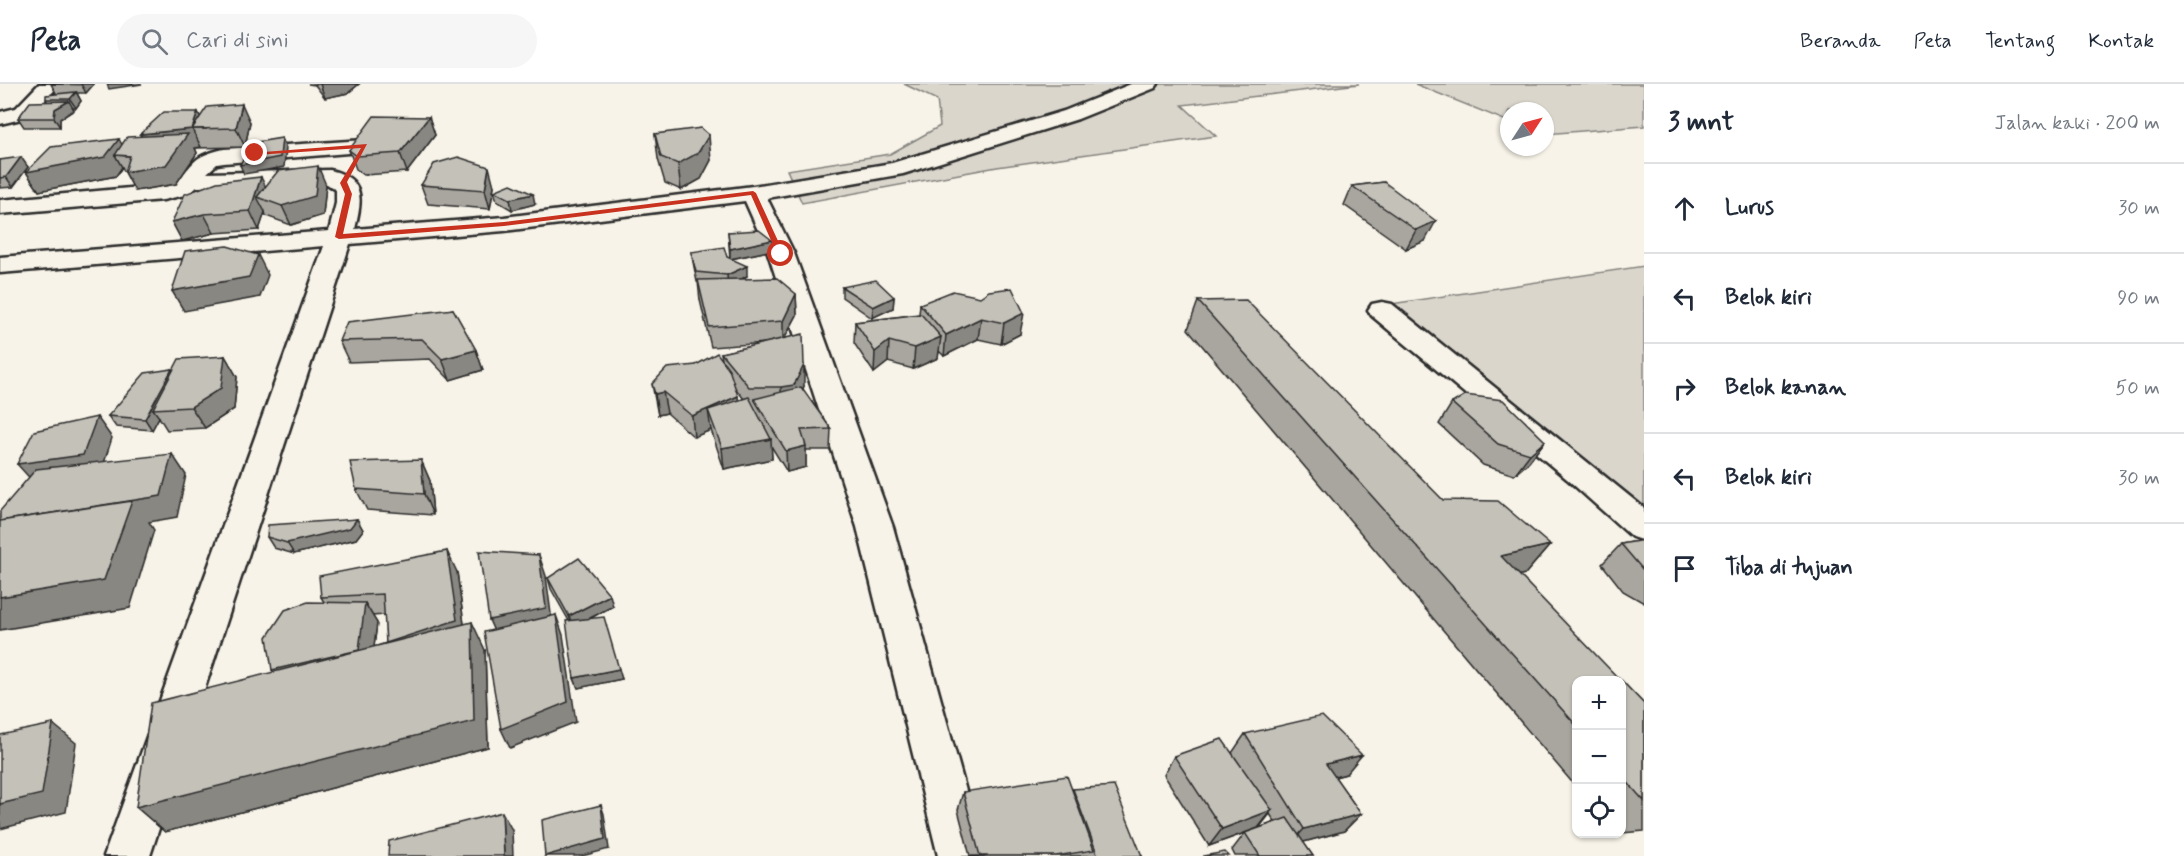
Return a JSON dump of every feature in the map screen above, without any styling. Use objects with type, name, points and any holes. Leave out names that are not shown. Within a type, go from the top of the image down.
[{"type":"street","points":[[0,118],[23,113],[50,84]]},
{"type":"street","points":[[0,265],[504,224],[753,193],[895,169],[1060,118],[1148,84]]},
{"type":"street","points":[[0,207],[162,194],[181,189],[191,180],[200,165],[224,156],[369,135],[343,183]]},
{"type":"street","points":[[128,856],[339,237],[349,194],[347,186],[330,177],[191,180]]},
{"type":"street","points":[[753,193],[781,254],[875,527],[961,856]]},
{"type":"street","points":[[1382,310],[1580,471],[1644,528]]},
{"type":"shaded area","points":[[904,84],[1359,84],[1182,105],[1216,136],[997,167],[802,203],[787,170],[890,154],[940,126],[937,100]]},
{"type":"shaded area","points":[[1415,84],[1644,84],[1644,126],[1554,133],[1554,102],[1500,102],[1500,118]]},
{"type":"shaded area","points":[[1644,266],[1644,524],[1391,304]]},
{"type":"building","points":[[76,92],[70,99],[46,99],[46,95]]},
{"type":"building","points":[[69,101],[55,109],[54,118],[18,118],[30,102]]},
{"type":"building","points":[[242,104],[236,128],[192,129],[207,107]]},
{"type":"building","points":[[164,112],[198,112],[192,129],[140,134]]},
{"type":"building","points":[[374,116],[429,117],[400,153],[357,156],[349,150]]},
{"type":"building","points":[[701,128],[709,135],[698,153],[678,164],[661,157],[655,134]]},
{"type":"building","points":[[188,134],[166,165],[125,172],[130,156],[115,155],[127,137]]},
{"type":"building","points":[[282,138],[280,157],[240,165],[251,143]]},
{"type":"building","points":[[119,139],[105,157],[26,172],[51,147]]},
{"type":"building","points":[[21,157],[6,177],[0,178],[0,160]]},
{"type":"building","points":[[458,157],[489,167],[485,190],[421,185],[434,164]]},
{"type":"building","points":[[318,166],[315,196],[282,206],[257,197],[278,171]]},
{"type":"building","points":[[261,177],[250,211],[204,214],[172,222],[185,194],[217,182]]},
{"type":"building","points":[[1384,182],[1436,221],[1416,230],[1352,186]]},
{"type":"building","points":[[511,184],[533,194],[510,199],[494,191]]},
{"type":"building","points":[[759,230],[772,240],[730,249],[728,232]]},
{"type":"building","points":[[227,246],[258,255],[249,277],[172,291],[185,251]]},
{"type":"building","points":[[724,247],[727,257],[747,266],[727,275],[696,272],[691,252]]},
{"type":"building","points":[[777,278],[796,294],[783,321],[709,327],[698,280]]},
{"type":"building","points":[[876,280],[894,297],[873,307],[842,287]]},
{"type":"building","points":[[1012,288],[1024,313],[1004,323],[981,318],[946,335],[920,304],[953,291],[980,297],[989,291]]},
{"type":"building","points":[[1246,300],[1443,500],[1498,501],[1550,545],[1501,556],[1616,676],[1572,676],[1572,721],[1198,301]]},
{"type":"building","points":[[453,309],[476,350],[442,359],[422,339],[339,341],[347,322]]},
{"type":"building","points":[[921,314],[941,337],[915,348],[889,341],[875,352],[855,322]]},
{"type":"building","points":[[803,334],[804,365],[794,385],[749,387],[721,353]]},
{"type":"building","points":[[717,353],[729,369],[738,396],[692,416],[663,392],[655,394],[652,384],[667,368],[696,365]]},
{"type":"building","points":[[225,356],[221,388],[191,407],[153,409],[179,359]]},
{"type":"building","points":[[172,369],[145,419],[108,416],[145,373]]},
{"type":"building","points":[[801,387],[831,429],[801,430],[806,446],[786,451],[754,399]]},
{"type":"building","points":[[1465,395],[1503,400],[1545,441],[1530,454],[1498,444],[1452,403]]},
{"type":"building","points":[[749,397],[771,439],[722,448],[708,410]]},
{"type":"building","points":[[97,417],[83,455],[17,464],[34,431]]},
{"type":"building","points":[[172,454],[161,496],[0,521],[0,511],[36,469]]},
{"type":"building","points":[[421,460],[424,494],[356,489],[350,462]]},
{"type":"building","points":[[132,501],[104,580],[0,597],[0,521]]},
{"type":"building","points":[[357,519],[350,528],[287,543],[267,537],[268,525]]},
{"type":"building","points":[[1644,540],[1644,571],[1621,544]]},
{"type":"building","points":[[447,551],[457,620],[386,643],[383,594],[321,597],[319,576]]},
{"type":"building","points":[[479,551],[539,555],[546,608],[489,620]]},
{"type":"building","points":[[579,558],[610,595],[569,616],[548,578]]},
{"type":"building","points":[[308,602],[365,603],[359,650],[272,670],[267,637],[285,610]]},
{"type":"building","points":[[556,615],[568,702],[501,729],[484,632]]},
{"type":"building","points":[[604,617],[619,669],[574,678],[566,621]]},
{"type":"building","points":[[472,622],[474,721],[136,807],[151,703]]},
{"type":"building","points":[[1626,685],[1644,704],[1644,801],[1626,781]]},
{"type":"building","points":[[1322,716],[1362,755],[1326,764],[1361,814],[1304,829],[1245,734]]},
{"type":"building","points":[[53,724],[42,794],[0,804],[0,735]]},
{"type":"building","points":[[1222,739],[1272,810],[1222,829],[1174,756]]},
{"type":"building","points":[[1067,776],[1094,850],[1056,856],[980,856],[963,792]]},
{"type":"building","points":[[1114,786],[1142,856],[1098,856],[1073,789]]},
{"type":"building","points":[[601,805],[605,839],[545,856],[542,820]]},
{"type":"building","points":[[502,812],[504,856],[388,856],[389,841]]},
{"type":"building","points":[[1287,818],[1313,856],[1260,856],[1245,833]]},
{"type":"building","points":[[1225,852],[1229,856],[1203,856]]},
{"type":"route","points":[[255,153],[365,146],[343,183],[347,186],[349,194],[339,237],[504,224],[753,193],[781,254]]}]
